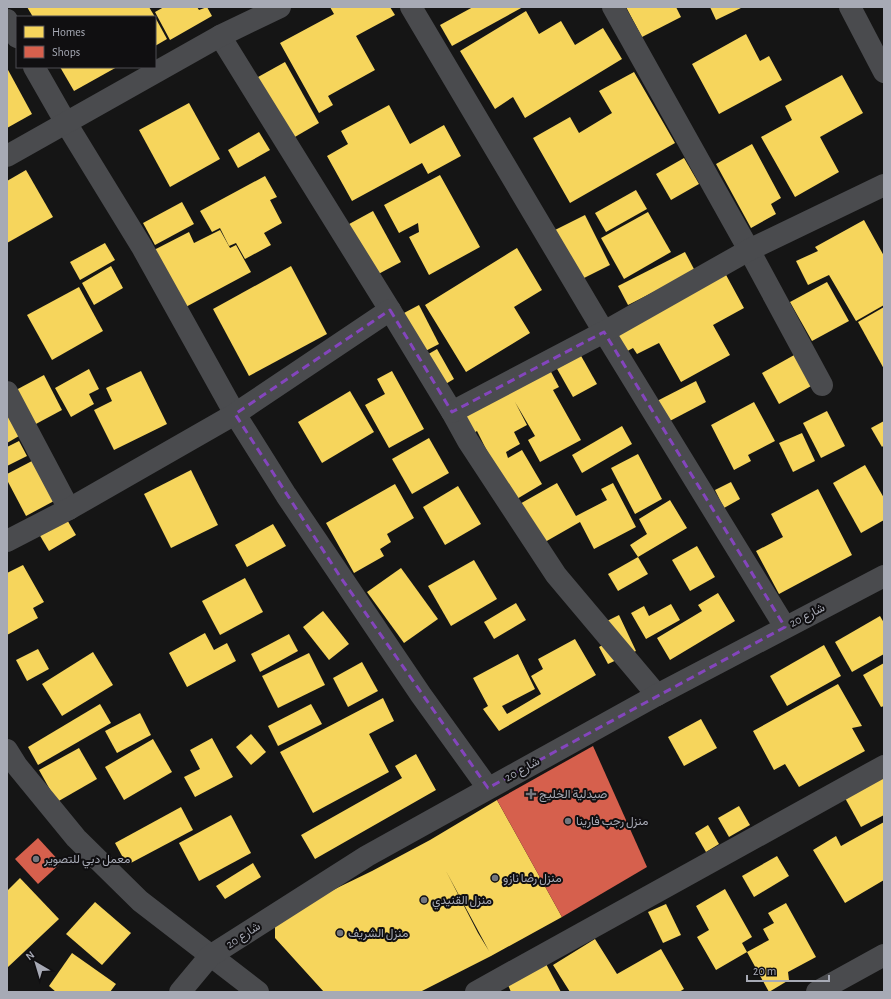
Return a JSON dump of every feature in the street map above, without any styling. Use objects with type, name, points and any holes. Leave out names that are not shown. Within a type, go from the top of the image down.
[{"type":"street","points":[[7,156],[220,36],[280,7]]},
{"type":"street","points":[[411,7],[604,332],[785,627]]},
{"type":"street","points":[[613,7],[749,250],[822,385]]},
{"type":"street","points":[[850,7],[884,72]]},
{"type":"street","points":[[7,20],[16,35]]},
{"type":"street","points":[[220,36],[390,310],[468,441],[556,574],[657,695]]},
{"type":"street","points":[[35,68],[66,123],[142,247],[235,414],[286,495],[421,695],[488,788]]},
{"type":"street","points":[[452,412],[604,332],[749,250],[884,185]]},
{"type":"street","points":[[7,541],[69,509],[235,414],[390,310]]},
{"type":"street","points":[[7,392],[69,509]]},
{"type":"street","name":"شارع 20","points":[[180,992],[210,956],[367,856],[657,695],[884,576]]},
{"type":"street","points":[[7,750],[17,766],[76,838],[140,901],[258,992]]},
{"type":"street","points":[[476,992],[884,766]]},
{"type":"street","points":[[817,992],[884,955]]},
{"type":"highlighted area","points":[[390,310],[452,412],[604,332],[785,627],[488,788],[341,578],[235,414]]},
{"type":"building: Homes","points":[[27,7],[149,7],[154,16],[32,16]]},
{"type":"building: Homes","points":[[164,7],[197,7],[199,10],[207,7],[212,16],[170,40],[155,12]]},
{"type":"building: Homes","points":[[330,7],[390,7],[395,15],[356,36],[375,70],[328,96],[333,105],[319,113],[280,43],[334,14]]},
{"type":"building: Homes","points":[[473,7],[523,7],[452,46],[440,25]]},
{"type":"building: Homes","points":[[626,7],[676,7],[681,17],[642,37]]},
{"type":"building: Homes","points":[[710,7],[743,7],[716,20]]},
{"type":"building: Homes","points":[[526,11],[539,34],[561,21],[575,45],[603,28],[622,59],[525,118],[513,97],[495,109],[460,51]]},
{"type":"building: Homes","points":[[156,19],[167,39],[156,45]]},
{"type":"building: Homes","points":[[746,34],[760,61],[769,56],[782,80],[719,114],[692,64]]},
{"type":"building: Homes","points":[[285,62],[319,123],[281,145],[247,83]]},
{"type":"building: Homes","points":[[7,68],[32,114],[7,128]]},
{"type":"building: Homes","points":[[61,68],[115,68],[74,91]]},
{"type":"building: Homes","points":[[634,72],[675,143],[570,203],[533,138],[570,117],[579,133],[612,113],[599,91]]},
{"type":"building: Homes","points":[[842,75],[863,113],[820,137],[839,172],[795,197],[761,137],[792,120],[785,106]]},
{"type":"building: Homes","points":[[189,103],[220,159],[170,187],[139,130]]},
{"type":"building: Homes","points":[[389,105],[410,144],[444,125],[461,156],[428,174],[422,163],[352,201],[327,156],[348,144],[341,131]]},
{"type":"building: Homes","points":[[259,132],[270,150],[238,168],[228,150]]},
{"type":"building: Homes","points":[[752,144],[781,198],[771,204],[776,214],[751,228],[716,164]]},
{"type":"building: Homes","points":[[684,158],[699,184],[671,200],[656,174]]},
{"type":"building: Homes","points":[[26,170],[53,217],[7,243],[7,181]]},
{"type":"building: Homes","points":[[440,175],[480,247],[429,275],[409,237],[419,232],[418,223],[399,233],[384,205]]},
{"type":"building: Homes","points":[[265,176],[277,197],[270,200],[282,223],[264,233],[271,245],[245,259],[236,243],[229,246],[220,228],[212,232],[200,211]]},
{"type":"building: Homes","points":[[636,190],[647,209],[606,232],[595,213]]},
{"type":"building: Homes","points":[[182,202],[194,224],[155,245],[143,223]]},
{"type":"building: Homes","points":[[373,211],[401,262],[367,280],[340,229]]},
{"type":"building: Homes","points":[[648,212],[671,252],[624,279],[601,238]]},
{"type":"building: Homes","points":[[585,215],[610,265],[576,282],[551,232]]},
{"type":"building: Homes","points":[[864,220],[884,256],[884,305],[856,321],[829,275],[808,285],[796,261],[818,251],[815,247]]},
{"type":"building: Homes","points":[[220,230],[230,248],[236,245],[251,272],[182,309],[152,251],[189,232],[194,243]]},
{"type":"building: Homes","points":[[105,243],[115,260],[80,280],[70,262]]},
{"type":"building: Homes","points":[[517,248],[542,290],[514,307],[530,333],[466,372],[425,305]]},
{"type":"building: Homes","points":[[685,252],[695,271],[628,305],[618,286]]},
{"type":"building: Homes","points":[[111,266],[123,288],[94,305],[82,283]]},
{"type":"building: Homes","points":[[291,266],[327,334],[249,376],[213,309]]},
{"type":"building: Homes","points":[[725,273],[744,308],[713,325],[730,355],[681,382],[659,343],[637,354],[633,348],[622,354],[612,335]]},
{"type":"building: Homes","points":[[827,282],[849,321],[812,341],[790,302]]},
{"type":"building: Homes","points":[[79,287],[103,331],[52,360],[27,315]]},
{"type":"building: Homes","points":[[419,305],[439,344],[410,359],[389,321]]},
{"type":"building: Homes","points":[[884,307],[884,369],[858,322]]},
{"type":"building: Homes","points":[[437,349],[454,379],[432,392],[415,362]]},
{"type":"building: Homes","points":[[580,354],[597,384],[573,397],[556,367]]},
{"type":"building: Homes","points":[[796,354],[813,385],[779,404],[762,373]]},
{"type":"building: Homes","points":[[89,369],[99,389],[89,394],[94,404],[71,417],[55,388]]},
{"type":"building: Homes","points":[[550,370],[559,387],[553,390],[581,440],[540,462],[528,440],[535,436],[515,402],[527,425],[514,432],[520,444],[506,452],[508,458],[522,450],[542,484],[505,506],[493,463],[477,431],[462,440],[452,424]]},
{"type":"building: Homes","points":[[141,371],[167,424],[114,450],[94,410],[112,401],[106,388]]},
{"type":"building: Homes","points":[[392,371],[424,429],[389,448],[365,405],[385,394],[377,379]]},
{"type":"building: Homes","points":[[44,375],[62,410],[34,425],[16,390]]},
{"type":"building: Homes","points":[[696,381],[706,402],[666,423],[655,402]]},
{"type":"building: Homes","points":[[350,391],[374,432],[322,463],[298,422]]},
{"type":"building: Homes","points":[[754,402],[775,441],[748,455],[751,461],[734,470],[711,425]]},
{"type":"building: Homes","points":[[827,411],[845,446],[821,458],[803,423]]},
{"type":"building: Homes","points":[[7,414],[19,436],[7,443]]},
{"type":"building: Homes","points":[[884,421],[884,445],[882,447],[871,428]]},
{"type":"building: Homes","points":[[622,426],[632,444],[582,473],[572,455]]},
{"type":"building: Homes","points":[[802,433],[815,461],[793,472],[779,443]]},
{"type":"building: Homes","points":[[429,438],[449,473],[412,494],[392,459]]},
{"type":"building: Homes","points":[[19,441],[27,456],[7,466],[7,447]]},
{"type":"building: Homes","points":[[638,454],[662,499],[635,514],[611,468]]},
{"type":"building: Homes","points":[[32,461],[54,501],[26,516],[7,480],[7,474]]},
{"type":"building: Homes","points":[[865,465],[884,498],[884,520],[861,533],[833,483]]},
{"type":"building: Homes","points":[[191,470],[218,525],[171,548],[144,494]]},
{"type":"building: Homes","points":[[731,482],[740,499],[724,508],[715,490]]},
{"type":"building: Homes","points":[[557,483],[576,516],[607,500],[601,489],[613,483],[636,527],[594,549],[580,522],[531,550],[509,510]]},
{"type":"building: Homes","points":[[395,484],[414,518],[387,534],[391,542],[380,549],[384,556],[354,573],[326,523]]},
{"type":"building: Homes","points":[[458,486],[481,524],[445,545],[423,507]]},
{"type":"building: Homes","points":[[818,489],[852,555],[779,594],[756,551],[783,537],[771,514]]},
{"type":"building: Homes","points":[[670,500],[687,528],[638,557],[630,545],[647,534],[639,519]]},
{"type":"building: Homes","points":[[66,518],[76,535],[49,551],[39,534]]},
{"type":"building: Homes","points":[[273,524],[286,546],[247,567],[235,545]]},
{"type":"building: Homes","points":[[697,546],[715,577],[690,591],[672,560]]},
{"type":"building: Homes","points":[[638,557],[648,574],[618,591],[608,574]]},
{"type":"building: Homes","points":[[474,560],[497,599],[451,626],[428,586]]},
{"type":"building: Homes","points":[[23,565],[44,602],[33,608],[38,618],[7,635],[7,573]]},
{"type":"building: Homes","points":[[401,568],[438,619],[404,643],[367,592]]},
{"type":"building: Homes","points":[[245,578],[263,612],[220,635],[202,601]]},
{"type":"building: Homes","points":[[718,593],[735,621],[670,660],[657,638],[702,611],[698,605]]},
{"type":"building: Homes","points":[[516,603],[526,620],[494,639],[484,622]]},
{"type":"building: Homes","points":[[671,604],[680,620],[646,639],[631,613],[644,606],[649,616]]},
{"type":"building: Homes","points":[[323,611],[349,644],[329,660],[303,627]]},
{"type":"building: Homes","points":[[619,615],[636,651],[608,664],[599,647],[610,641],[601,624]]},
{"type":"building: Homes","points":[[880,616],[884,623],[884,654],[852,672],[835,642]]},
{"type":"building: Homes","points":[[205,633],[214,650],[227,643],[236,661],[187,687],[169,653]]},
{"type":"building: Homes","points":[[289,634],[298,651],[260,672],[251,654]]},
{"type":"building: Homes","points":[[575,639],[596,675],[499,731],[483,709],[488,706],[473,678],[518,654],[535,689],[502,706],[507,714],[541,694],[531,676],[543,669],[538,659]]},
{"type":"building: Homes","points":[[824,645],[841,676],[787,706],[770,676]]},
{"type":"building: Homes","points":[[38,649],[49,669],[27,681],[16,660]]},
{"type":"building: Homes","points":[[93,652],[113,685],[62,716],[42,684]]},
{"type":"building: Homes","points":[[309,653],[325,685],[278,708],[262,676]]},
{"type":"building: Homes","points":[[362,662],[378,691],[348,707],[333,678]]},
{"type":"building: Homes","points":[[884,663],[884,706],[881,707],[863,675]]},
{"type":"building: Homes","points":[[838,684],[862,726],[852,728],[865,751],[799,787],[785,764],[774,770],[753,731]]},
{"type":"building: Homes","points":[[383,698],[394,721],[369,734],[389,772],[313,813],[280,752]]},
{"type":"building: Homes","points":[[100,704],[111,723],[38,765],[28,747]]},
{"type":"building: Homes","points":[[311,704],[322,724],[278,746],[268,726]]},
{"type":"building: Homes","points":[[140,713],[151,735],[117,753],[105,731]]},
{"type":"building: Homes","points":[[701,719],[717,748],[684,766],[668,737]]},
{"type":"building: Homes","points":[[251,734],[266,752],[251,765],[236,747]]},
{"type":"building: Homes","points":[[212,738],[233,777],[195,797],[184,777],[200,769],[190,750]]},
{"type":"building: Homes","points":[[153,739],[172,772],[124,800],[105,767]]},
{"type":"building: Homes","points":[[79,748],[97,779],[57,802],[39,770]]},
{"type":"building: Homes","points":[[416,754],[436,790],[315,859],[301,835],[402,778],[395,766]]},
{"type":"building: Homes","points":[[884,777],[884,815],[861,827],[845,798]]},
{"type":"building: Homes","points":[[497,800],[562,917],[491,956],[420,992],[324,992],[275,938],[275,922],[302,905],[372,871],[430,840]],"holes":[[[446,871],[489,951],[478,933]]]},
{"type":"building: Homes","points":[[739,806],[750,825],[729,837],[718,818]]},
{"type":"building: Homes","points":[[181,807],[193,830],[127,865],[115,843]]},
{"type":"building: Homes","points":[[231,815],[251,853],[199,881],[179,843]]},
{"type":"building: Homes","points":[[884,822],[884,880],[845,903],[813,850],[836,836],[841,846]]},
{"type":"building: Homes","points":[[708,825],[719,844],[706,852],[695,833]]},
{"type":"building: Homes","points":[[777,856],[789,876],[754,897],[742,876]]},
{"type":"building: Homes","points":[[253,863],[261,877],[225,899],[216,886]]},
{"type":"building: Homes","points":[[20,878],[59,919],[7,968],[7,891]]},
{"type":"building: Homes","points":[[725,889],[752,937],[742,943],[747,952],[716,970],[697,937],[709,930],[696,906]]},
{"type":"building: Homes","points":[[95,902],[131,933],[102,965],[66,934]]},
{"type":"building: Homes","points":[[786,903],[816,957],[788,972],[789,980],[769,992],[747,952],[769,940],[763,929],[774,923],[768,913]]},
{"type":"building: Homes","points":[[666,904],[681,935],[663,943],[648,912]]},
{"type":"building: Homes","points":[[595,939],[617,974],[661,949],[684,989],[679,992],[570,992],[553,965]]},
{"type":"building: Homes","points":[[72,953],[116,984],[110,992],[56,992],[49,986]]},
{"type":"building: Homes","points":[[546,964],[561,992],[511,992],[508,985]]},
{"type":"building: Shops","name":"منزل رجب فارينا","points":[[593,746],[647,867],[562,917],[497,800]]},
{"type":"building: Shops","points":[[38,838],[61,863],[38,884],[15,859]]},
{"type":"place","name":"صيدلية الخليج","points":[[531,794]]},
{"type":"place","name":"منزل رجب فارينا","points":[[568,821]]},
{"type":"place","name":"معمل دبي للتصوير","points":[[36,859]]},
{"type":"place","name":"منزل رضا نازو","points":[[495,878]]},
{"type":"place","name":"منزل القنيدي","points":[[424,900]]},
{"type":"place","name":"منزل الشريف","points":[[340,933]]}]
